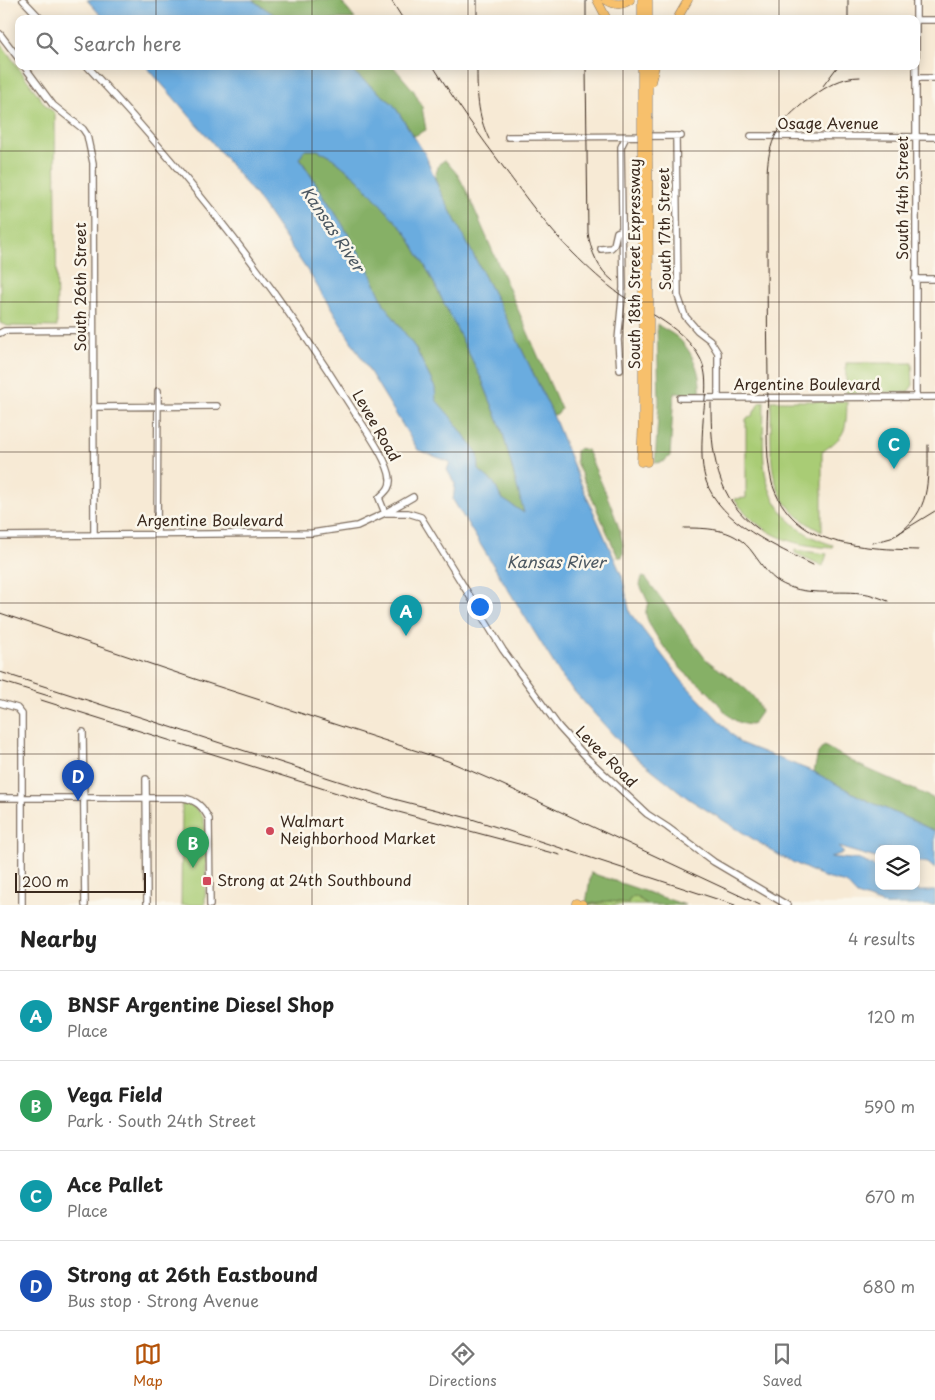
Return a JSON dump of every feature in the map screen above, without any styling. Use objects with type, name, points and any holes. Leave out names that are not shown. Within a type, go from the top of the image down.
[{"type":"highway","points":[[597,0],[605,15]]},
{"type":"highway","points":[[606,0],[612,4],[619,4],[630,0]]},
{"type":"highway","points":[[642,0],[642,15]]},
{"type":"highway","points":[[648,0],[648,15]]},
{"type":"highway","points":[[679,15],[688,0]]},
{"type":"highway","points":[[637,70],[642,86]]},
{"type":"highway","name":"South 18th Street Expressway","points":[[642,70],[645,117],[646,280],[644,462]]},
{"type":"highway","name":"South 18th Street Expressway","points":[[645,117],[649,94],[648,70]]},
{"type":"highway","points":[[649,94],[654,70]]},
{"type":"street","points":[[23,0],[37,15]]},
{"type":"street","name":"South 14th Street","points":[[916,0],[916,15]]},
{"type":"street","points":[[920,20],[935,20]]},
{"type":"street","points":[[0,34],[15,54]]},
{"type":"street","name":"South 26th Street","points":[[27,70],[53,105],[79,125],[87,135],[93,163],[94,534]]},
{"type":"street","name":"Levee Road","points":[[92,70],[152,137],[236,240],[272,289],[322,361],[369,435],[387,468],[390,479],[389,488],[380,498],[385,513],[408,513],[421,517],[508,658],[559,727],[599,771],[647,814],[668,826],[714,862],[787,905]]},
{"type":"street","name":"South 14th Street","points":[[916,70],[916,397]]},
{"type":"street","points":[[916,78],[935,78]]},
{"type":"street","name":"South 17th Street","points":[[626,137],[679,136],[678,296],[686,316],[697,330],[710,340],[718,353],[718,398]]},
{"type":"street","name":"Osage Avenue","points":[[751,136],[935,137]]},
{"type":"street","points":[[508,137],[626,137],[621,147],[622,296],[618,340],[620,370]]},
{"type":"street","points":[[601,249],[611,248],[614,245],[617,232],[622,230]]},
{"type":"street","points":[[915,279],[935,279]]},
{"type":"street","points":[[0,333],[4,331],[93,330]]},
{"type":"street","points":[[157,534],[158,391]]},
{"type":"street","name":"Argentine Boulevard","points":[[680,398],[935,397]]},
{"type":"street","points":[[93,406],[217,406]]},
{"type":"street","name":"Argentine Boulevard","points":[[0,536],[312,533],[357,526],[413,497]]},
{"type":"street","points":[[0,703],[17,708],[22,714],[22,905]]},
{"type":"street","points":[[83,732],[85,905]]},
{"type":"street","points":[[146,779],[147,905]]},
{"type":"street","points":[[0,798],[183,798],[198,803],[210,819],[210,905]]},
{"type":"green space","points":[[252,0],[340,0],[352,15],[275,15]]},
{"type":"green space","points":[[0,42],[15,63],[15,70],[20,70],[46,106],[55,113],[57,327],[7,326],[0,323]]},
{"type":"green space","points":[[351,70],[396,70],[414,91],[422,107],[426,130],[414,136],[393,104]]},
{"type":"green space","points":[[304,150],[318,150],[331,157],[358,179],[406,233],[429,273],[482,380],[502,430],[525,514],[501,498],[494,483],[479,470],[478,454],[450,416],[435,400],[435,388],[416,349],[384,304],[366,264],[300,158]]},
{"type":"green space","points":[[445,160],[458,175],[467,192],[561,409],[558,414],[553,415],[513,331],[439,189],[435,177],[439,164]]},
{"type":"green space","points":[[657,324],[677,337],[691,355],[698,371],[700,394],[674,393],[670,456],[663,462],[655,463],[659,402]]},
{"type":"green space","points":[[846,363],[912,363],[913,385],[908,392],[846,393]]},
{"type":"green space","points":[[764,401],[764,463],[771,493],[791,522],[810,536],[833,545],[832,548],[802,544],[777,536],[755,521],[734,499],[746,498],[746,419],[752,416],[759,403]]},
{"type":"green space","points":[[771,401],[847,401],[844,431],[836,441],[822,452],[822,532],[803,520],[789,507],[774,477],[771,442]]},
{"type":"green space","points":[[579,448],[587,450],[617,521],[623,548],[622,557],[618,557],[576,462],[576,451]]},
{"type":"green space","points":[[795,550],[827,554],[823,566],[795,553]]},
{"type":"green space","points":[[642,577],[646,578],[704,657],[745,688],[758,703],[761,712],[752,725],[744,724],[731,718],[705,689],[684,672],[668,652],[646,616],[649,604],[640,585]]},
{"type":"green space","points":[[824,746],[861,766],[935,799],[935,831],[864,799],[814,772],[818,753]]},
{"type":"green space","points":[[182,803],[189,804],[197,810],[205,824],[205,905],[181,905]]},
{"type":"green space","points":[[591,872],[685,905],[649,905],[634,896],[628,903],[609,901],[586,904]]},
{"type":"green space","points":[[634,896],[649,905],[586,905],[609,901],[627,903]]},
{"type":"water","points":[[87,0],[252,0],[275,15],[100,15]]},
{"type":"water","name":"Kansas River","points":[[149,70],[351,70],[393,104],[425,154],[439,189],[513,331],[553,415],[622,576],[630,613],[682,681],[740,743],[814,772],[864,799],[935,831],[935,869],[928,863],[920,862],[920,845],[875,845],[875,858],[838,847],[844,853],[830,857],[861,860],[875,867],[875,890],[935,891],[935,905],[886,905],[857,895],[846,883],[826,878],[782,857],[689,799],[626,749],[564,680],[453,500],[455,484],[447,470],[450,462],[418,450],[311,276],[257,197]],"holes":[[[304,150],[318,150],[331,157],[358,179],[406,233],[429,273],[482,380],[502,430],[524,513],[501,498],[494,483],[479,470],[478,454],[436,400],[435,388],[416,349],[384,304],[366,264],[300,159]]]},
{"type":"railway","points":[[391,0],[400,15]]},
{"type":"railway","points":[[477,0],[477,15]]},
{"type":"railway","points":[[586,0],[586,15]]},
{"type":"railway","points":[[848,0],[848,15]]},
{"type":"railway","points":[[436,70],[485,143],[563,243],[608,285],[665,322],[693,347],[700,358],[705,373],[706,389],[702,459],[706,481],[713,496],[724,509],[751,532],[813,565]]},
{"type":"railway","points":[[477,70],[480,112],[489,139]]},
{"type":"railway","points":[[586,70],[588,233],[596,260],[613,281]]},
{"type":"railway","points":[[823,86],[835,70]]},
{"type":"railway","points":[[860,77],[853,77],[835,83],[819,92],[793,112],[775,137],[768,159],[768,458],[772,483],[781,504],[796,521],[808,530],[822,537],[854,545],[871,548],[918,550]]},
{"type":"railway","points":[[711,403],[712,440],[719,474],[733,504],[745,518],[760,530]]},
{"type":"railway","points":[[897,535],[908,526],[922,506],[927,484],[928,445]]},
{"type":"railway","points":[[872,543],[891,538],[935,511]]},
{"type":"railway","points":[[684,528],[714,530],[739,539],[771,576],[789,587],[819,592],[862,593],[888,601]]},
{"type":"railway","points":[[0,613],[195,679],[448,761],[760,905]]},
{"type":"railway","points":[[0,672],[394,799],[472,819],[735,905]]},
{"type":"railway","points":[[0,681],[52,697]]},
{"type":"railway","points":[[41,700],[391,810],[560,855]]},
{"type":"place","name":"Ace Pallet","points":[[894,469]]},
{"type":"place","name":"BNSF Argentine Diesel Shop","points":[[406,636]]},
{"type":"place","name":"Strong at 26th Eastbound","points":[[78,801]]},
{"type":"place","name":"Walmart Neighborhood Market","points":[[270,831]]},
{"type":"place","name":"Vega Field","points":[[193,868]]},
{"type":"place","name":"Strong at 24th Southbound","points":[[207,881]]}]
